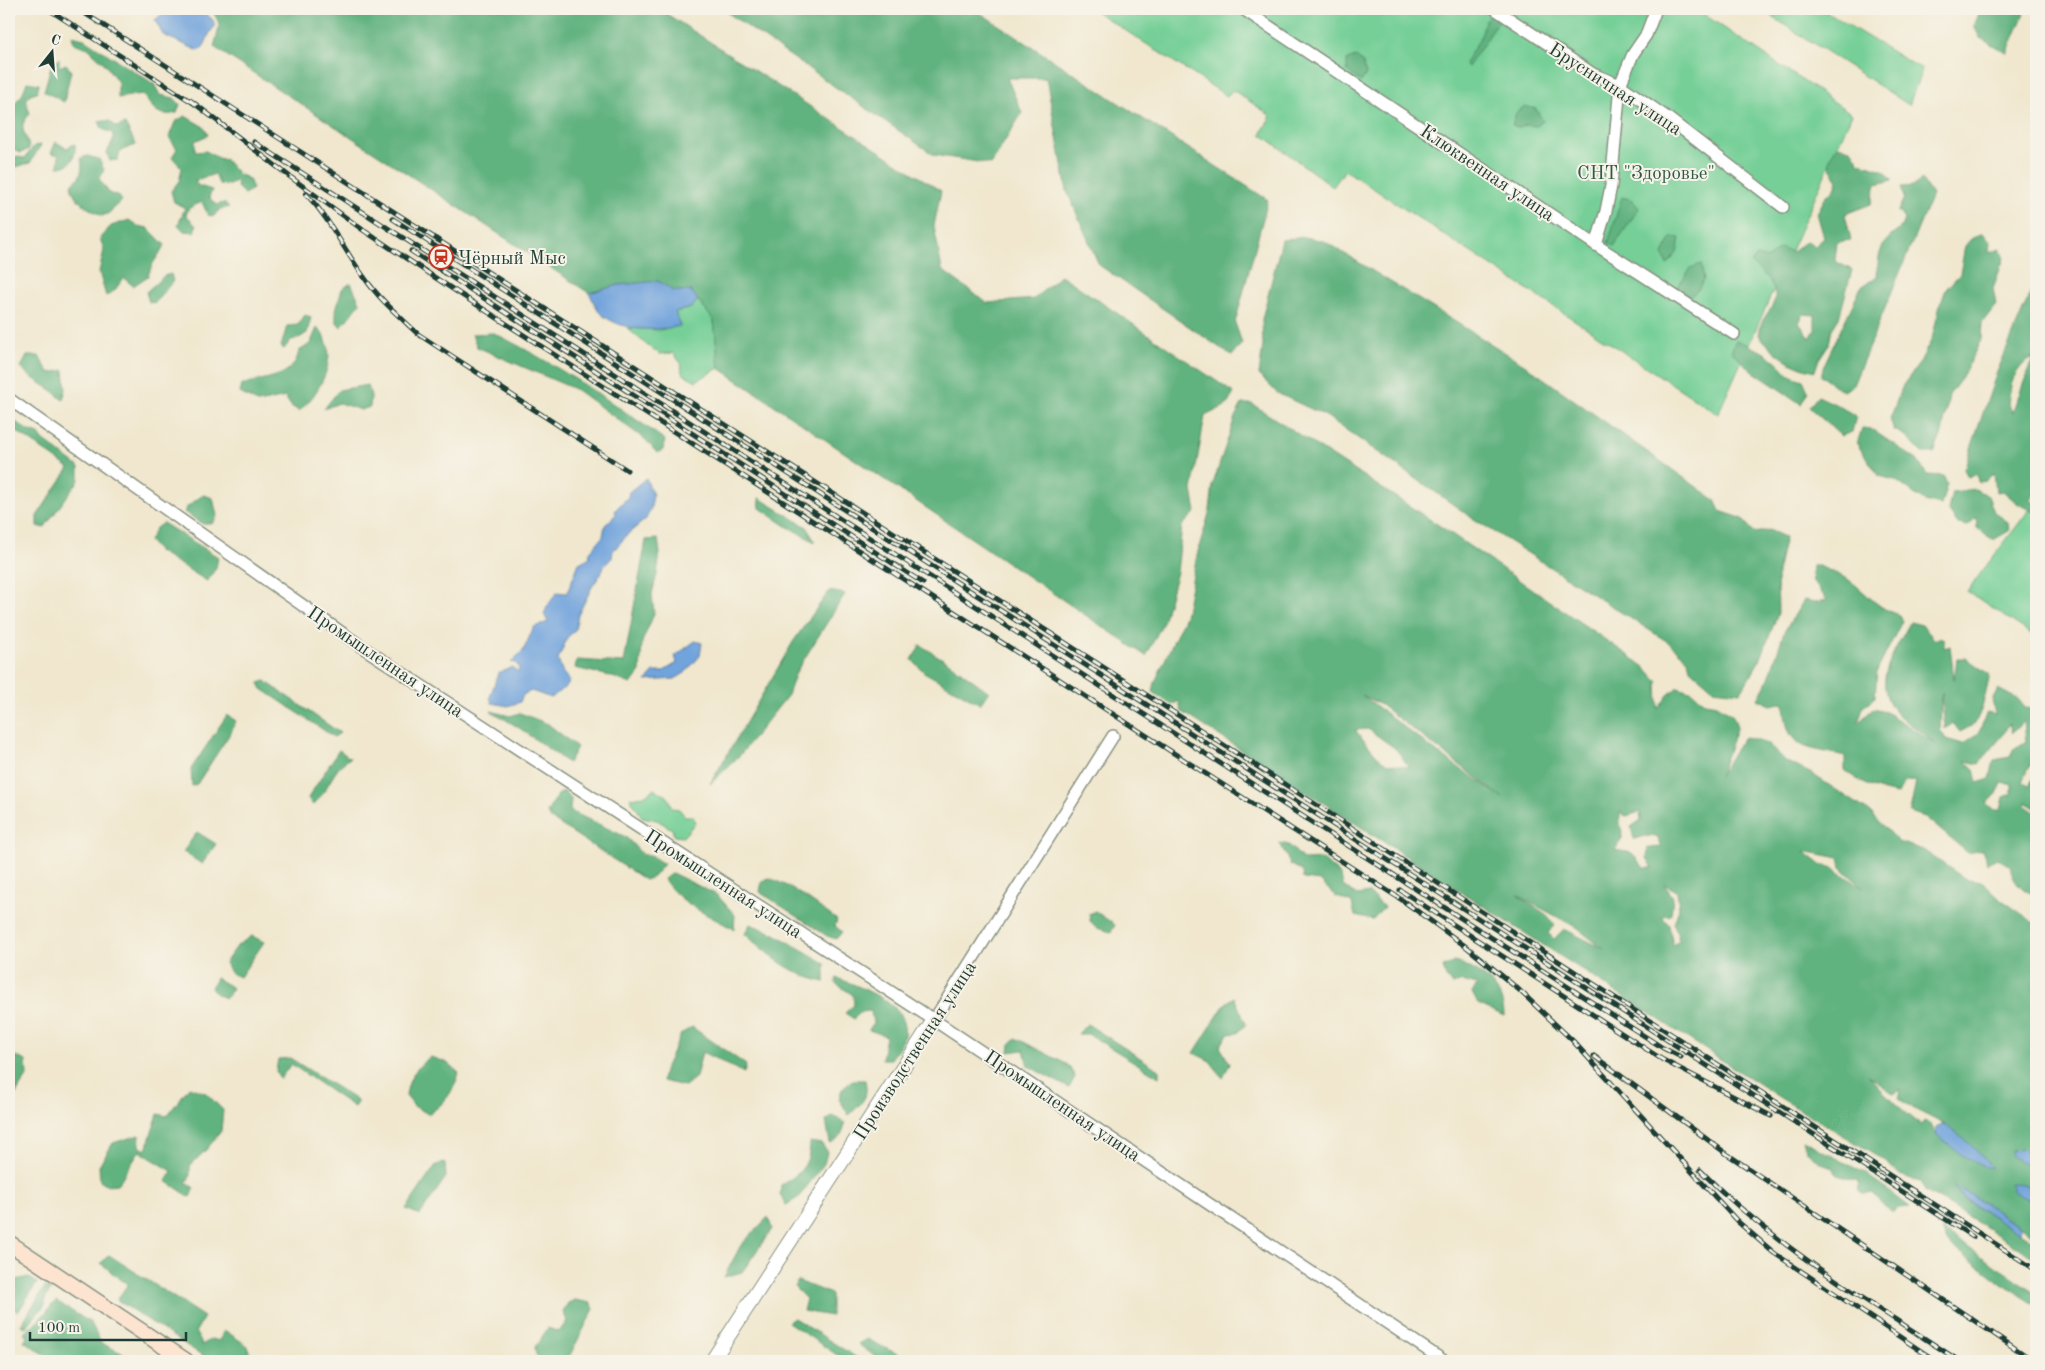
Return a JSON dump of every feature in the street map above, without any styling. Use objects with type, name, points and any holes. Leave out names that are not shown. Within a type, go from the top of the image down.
[{"type":"main road","points":[[9,1243],[186,1361]]},
{"type":"street","name":"Клюквенная улица","points":[[1243,9],[1596,245],[1734,334]]},
{"type":"street","name":"Брусничная улица","points":[[1495,9],[1593,74],[1620,85],[1670,119],[1782,206]]},
{"type":"street","points":[[1596,245],[1611,186],[1620,85],[1633,54],[1646,35],[1656,9]]},
{"type":"street","name":"Промышленная улица","points":[[9,399],[362,647],[934,1020],[1444,1361]]},
{"type":"street","name":"Производственная улица","points":[[712,1361],[934,1020],[1113,736]]},
{"type":"green space","points":[[211,9],[659,9],[941,191],[934,226],[942,270],[987,303],[1034,299],[1061,275],[1234,393],[1227,405],[1205,416],[1192,490],[1196,512],[1182,526],[1177,572],[1163,622],[1146,656],[719,368],[714,321],[691,291],[674,291],[658,281],[619,285],[589,293],[214,47],[220,24]]},
{"type":"green space","points":[[722,9],[974,9],[1268,200],[1235,323],[1242,343],[1232,356],[1099,265],[1067,191],[1046,78],[1007,78],[1022,113],[991,164],[934,155]]},
{"type":"green space","name":"СНТ \"Здоровье\"","points":[[1092,9],[1696,9],[1852,114],[1718,414],[1345,170],[1333,187],[1261,134],[1271,116],[1233,90],[1227,96]]},
{"type":"green space","points":[[1760,9],[1822,9],[1922,70],[1909,105]]},
{"type":"green space","points":[[1981,9],[2016,9],[2024,14],[2007,53],[1980,38],[1974,26]]},
{"type":"green space","points":[[1491,15],[1499,21],[1468,67],[1465,64],[1479,40],[1484,23]]},
{"type":"green space","points":[[72,36],[84,39],[154,84],[160,95],[174,98],[180,104],[177,113],[165,114],[156,111],[142,94],[118,98],[118,82],[104,63],[88,48],[74,43]]},
{"type":"green space","points":[[1356,57],[1363,63],[1366,74],[1361,82],[1347,71],[1347,60]]},
{"type":"green space","points":[[59,58],[59,67],[66,64],[71,71],[64,102],[44,91],[51,66]]},
{"type":"green space","points":[[27,82],[39,84],[37,92],[30,94],[26,101],[30,114],[23,123],[23,131],[29,149],[21,153],[9,148],[9,125],[12,118],[12,106],[22,95]]},
{"type":"green space","points":[[1525,106],[1536,109],[1543,121],[1537,126],[1526,125],[1520,128],[1512,125],[1516,113]]},
{"type":"green space","points":[[185,116],[204,127],[208,135],[195,141],[195,152],[206,151],[226,160],[238,174],[249,179],[253,189],[244,194],[237,187],[236,180],[229,185],[219,184],[215,174],[194,181],[199,186],[212,190],[209,197],[216,205],[224,203],[229,207],[219,210],[214,216],[208,215],[202,202],[189,208],[186,215],[196,226],[194,232],[184,231],[178,225],[185,208],[174,202],[171,191],[179,181],[182,168],[172,157],[177,149],[169,137],[175,122]]},
{"type":"green space","points":[[99,121],[109,121],[117,127],[125,124],[136,145],[120,151],[118,160],[110,161],[107,153],[114,138],[112,133],[102,129]]},
{"type":"green space","points":[[56,142],[66,148],[75,144],[74,157],[70,163],[63,167],[58,167],[59,155],[51,153]]},
{"type":"green space","points":[[41,145],[30,163],[12,168],[9,167],[9,156],[25,158],[34,146]]},
{"type":"green space","points":[[1837,146],[1851,149],[1859,162],[1885,171],[1893,180],[1876,184],[1871,204],[1845,214],[1851,240],[1837,242],[1835,261],[1852,270],[1839,318],[1832,329],[1829,344],[1819,359],[1815,371],[1798,366],[1783,358],[1759,335],[1762,322],[1775,299],[1775,293],[1770,282],[1751,263],[1757,256],[1767,259],[1780,248],[1792,252],[1807,241],[1815,246],[1824,238],[1817,213],[1826,196],[1835,189],[1838,181],[1830,167],[1831,156]],"holes":[[[1803,314],[1815,315],[1815,330],[1810,338],[1799,323]]]},
{"type":"green space","points":[[87,156],[99,159],[104,170],[99,179],[110,194],[118,195],[122,201],[109,213],[102,216],[78,200],[71,185],[81,173],[81,158]]},
{"type":"green space","points":[[1922,180],[1932,195],[1853,385],[1844,391],[1841,390],[1821,376],[1824,365],[1861,287],[1877,277],[1879,257],[1884,244],[1902,224],[1904,219],[1898,211],[1904,198],[1901,187],[1913,186]]},
{"type":"green space","points":[[1622,197],[1632,200],[1639,208],[1614,246],[1608,243]]},
{"type":"green space","points":[[129,220],[138,226],[148,228],[165,245],[152,265],[148,276],[133,286],[124,278],[114,291],[106,296],[99,272],[104,250],[100,238],[111,226]]},
{"type":"green space","points":[[1983,233],[1990,242],[1989,253],[2000,249],[2004,258],[1993,288],[1996,305],[1982,323],[1981,340],[1961,379],[1949,395],[1942,433],[1934,453],[1922,453],[1903,434],[1894,430],[1890,419],[1903,385],[1919,364],[1932,339],[1946,289],[1960,274],[1965,246],[1971,239]]},
{"type":"green space","points":[[1304,237],[1324,241],[1522,363],[1715,500],[1720,511],[1741,518],[1755,533],[1769,530],[1785,537],[1777,573],[1778,613],[1761,658],[1741,692],[1713,689],[1690,669],[1688,659],[1668,642],[1474,519],[1326,416],[1277,393],[1259,375],[1263,345],[1262,319],[1282,240]]},
{"type":"green space","points":[[1672,237],[1680,238],[1677,253],[1667,265],[1663,254]]},
{"type":"green space","points":[[1701,264],[1704,279],[1698,290],[1688,298],[1676,288],[1691,268]]},
{"type":"green space","points":[[171,274],[173,281],[155,303],[149,302],[146,292],[164,276]]},
{"type":"green space","points":[[2036,280],[2036,330],[2034,341],[2036,339],[2036,491],[2031,500],[2036,505],[2036,508],[2033,511],[2017,503],[2003,491],[1996,492],[1994,473],[1985,481],[1978,482],[1977,474],[1968,477],[1964,469],[1997,372]],"holes":[[[2033,358],[2013,412],[2008,405],[2014,377],[2021,367]]]},
{"type":"green space","points":[[351,283],[360,303],[341,327],[336,321],[336,309],[342,289]]},
{"type":"green space","points":[[698,300],[714,321],[719,368],[696,381],[682,373],[681,363],[673,353],[660,354],[627,328],[659,330],[680,326],[675,312],[691,308]]},
{"type":"green space","points":[[305,315],[311,317],[307,333],[291,340],[284,349],[281,347],[287,326],[298,325]]},
{"type":"green space","points":[[317,328],[325,337],[329,360],[315,394],[299,411],[291,406],[285,397],[259,403],[240,393],[242,385],[277,376],[291,367],[299,351],[310,344]]},
{"type":"green space","points":[[494,333],[582,383],[624,411],[665,440],[663,450],[657,453],[646,440],[577,390],[477,347],[472,334]]},
{"type":"green space","points":[[1736,340],[1763,352],[1790,375],[1803,380],[1808,391],[1801,404],[1751,370],[1731,351]]},
{"type":"green space","points":[[27,356],[39,356],[50,373],[64,370],[66,389],[63,400],[56,393],[28,375],[21,367]]},
{"type":"green space","points":[[368,385],[371,396],[370,407],[361,410],[339,403],[324,409],[339,390]]},
{"type":"green space","points":[[1818,396],[1856,416],[1852,432],[1841,436],[1809,407]]},
{"type":"green space","points":[[1242,404],[1252,404],[1443,528],[1645,667],[1657,680],[1658,709],[1668,695],[1678,687],[1693,692],[1705,703],[1717,705],[1732,714],[1737,726],[1719,777],[1744,737],[1768,744],[1787,762],[1812,774],[1870,812],[1898,842],[1923,850],[1967,880],[1983,882],[2002,900],[2036,924],[2036,1163],[2034,1160],[2011,1150],[2012,1156],[2036,1169],[2036,1192],[2023,1184],[2014,1192],[2036,1204],[2036,1237],[1968,1193],[1954,1188],[1964,1199],[2036,1243],[2036,1259],[1925,1190],[1920,1182],[1900,1175],[1883,1159],[1782,1099],[1181,711],[1179,701],[1172,705],[1153,692],[1155,682],[1185,616],[1197,555],[1210,510],[1213,484],[1235,417]],"holes":[[[1362,695],[1381,705],[1503,798],[1442,756]],[[1368,729],[1396,749],[1409,767],[1388,764],[1380,759],[1355,730]],[[1620,812],[1626,816],[1640,812],[1641,820],[1631,827],[1634,839],[1646,836],[1657,837],[1662,847],[1648,848],[1647,858],[1653,868],[1644,868],[1632,853],[1615,850],[1623,836]],[[1804,851],[1839,858],[1841,867],[1863,888],[1833,868],[1820,864]],[[1664,884],[1677,891],[1679,908],[1674,924],[1679,940],[1673,945],[1669,925],[1662,916],[1671,915],[1673,897]],[[1517,895],[1574,926],[1604,949],[1564,929],[1554,939],[1548,933],[1555,926],[1547,915]],[[1867,1075],[1893,1093],[1901,1089],[1899,1099],[1944,1124],[1937,1135],[1931,1124],[1924,1121],[1921,1125],[1898,1106]]]},
{"type":"green space","points":[[9,417],[27,430],[39,434],[43,440],[79,467],[79,480],[44,528],[37,526],[37,516],[69,468],[9,426]]},
{"type":"green space","points":[[1862,428],[1871,429],[1917,460],[1927,475],[1944,476],[1947,484],[1941,505],[1924,501],[1895,480],[1879,476],[1857,444]]},
{"type":"green space","points":[[1975,489],[1988,496],[1994,512],[2008,522],[2009,531],[1993,540],[1977,528],[1976,517],[1968,526],[1958,524],[1948,510],[1952,492]]},
{"type":"green space","points":[[203,495],[213,498],[217,516],[213,523],[203,524],[184,512],[188,506]]},
{"type":"green space","points":[[759,498],[807,527],[815,542],[760,508]]},
{"type":"green space","points":[[2036,501],[2036,637],[1967,591]]},
{"type":"green space","points":[[163,523],[218,557],[216,568],[207,581],[158,551],[149,541],[156,528]]},
{"type":"green space","points":[[658,539],[660,553],[652,594],[654,614],[642,642],[640,672],[631,684],[610,676],[575,668],[577,660],[624,663],[646,540]]},
{"type":"green space","points":[[1813,564],[1834,572],[1849,580],[1886,610],[1899,615],[1902,621],[1877,671],[1875,697],[1863,707],[1858,723],[1873,709],[1886,712],[1936,744],[1898,715],[1888,699],[1885,687],[1888,665],[1910,622],[1922,625],[1935,640],[1939,637],[1944,639],[1944,648],[1950,646],[1954,680],[1957,659],[1966,658],[1990,675],[1982,708],[1975,724],[1960,732],[1953,723],[1945,729],[1942,692],[1940,730],[1946,739],[1963,744],[1979,733],[1987,712],[1995,714],[1992,700],[1998,689],[2019,700],[2025,708],[2036,709],[2036,759],[2032,761],[2023,782],[2029,785],[2036,775],[2036,809],[2026,802],[2026,806],[2036,813],[2036,895],[2026,891],[2019,885],[2013,876],[2010,866],[1997,858],[1987,863],[1982,850],[1968,853],[1925,817],[1910,812],[1916,781],[1905,782],[1898,794],[1876,789],[1858,780],[1845,770],[1845,756],[1808,748],[1793,738],[1786,718],[1784,702],[1771,705],[1758,699],[1769,678],[1784,632],[1804,600],[1815,602],[1827,600],[1812,580]],"holes":[[[2024,721],[2026,741],[2014,749],[2010,757],[1994,760],[1990,779],[1977,783],[1974,769],[1965,761],[1979,764],[2003,735],[2009,723],[2012,733]],[[2002,782],[2012,785],[2012,794],[2004,797],[2001,810],[1994,810],[1986,803],[1997,794]]]},
{"type":"green space","points":[[829,591],[845,594],[796,672],[788,695],[740,755],[710,784],[793,642]]},
{"type":"green space","points":[[920,645],[951,664],[989,692],[980,704],[924,672],[912,660]]},
{"type":"green space","points":[[265,681],[340,733],[334,737],[262,689],[259,683]]},
{"type":"green space","points":[[491,711],[510,716],[520,713],[548,724],[577,747],[568,763],[518,727]]},
{"type":"green space","points":[[227,715],[236,721],[231,732],[197,784],[192,786],[191,769]]},
{"type":"green space","points":[[339,750],[350,758],[339,767],[313,805],[308,798]]},
{"type":"green space","points":[[654,789],[667,796],[672,808],[679,809],[685,816],[693,816],[695,823],[683,837],[674,836],[672,829],[657,820],[642,817],[630,798],[644,796]]},
{"type":"green space","points":[[564,791],[571,799],[570,811],[626,837],[642,854],[653,857],[664,864],[653,877],[645,880],[550,818],[547,812],[558,795]]},
{"type":"green space","points":[[197,832],[216,844],[202,864],[183,852]]},
{"type":"green space","points":[[1280,843],[1289,845],[1304,860],[1322,859],[1341,876],[1343,886],[1357,895],[1369,893],[1384,907],[1373,920],[1355,916],[1352,903],[1335,896],[1320,881],[1303,879],[1302,871],[1290,864]]},
{"type":"green space","points":[[672,873],[717,895],[735,915],[734,929],[695,908],[670,888],[664,879]]},
{"type":"green space","points":[[769,878],[796,891],[813,902],[837,920],[835,926],[842,932],[836,939],[827,936],[760,892],[762,881]]},
{"type":"green space","points":[[1095,911],[1115,925],[1111,932],[1097,928],[1090,921],[1089,914]]},
{"type":"green space","points":[[750,924],[773,933],[825,963],[825,982],[792,970],[772,957],[745,934]]},
{"type":"green space","points":[[252,936],[264,942],[240,977],[232,974],[225,963],[238,945]]},
{"type":"green space","points":[[1455,962],[1474,970],[1489,981],[1500,996],[1504,1016],[1478,1004],[1472,993],[1477,985],[1462,981],[1452,985],[1446,977],[1443,967]]},
{"type":"green space","points":[[216,978],[233,988],[226,998],[216,994],[211,988]]},
{"type":"green space","points":[[836,978],[880,997],[900,1014],[904,1025],[904,1036],[901,1045],[891,1059],[882,1059],[886,1036],[869,1030],[873,1023],[871,1011],[861,1012],[854,1019],[845,1013],[854,1005],[853,995],[835,983]]},
{"type":"green space","points":[[1234,997],[1246,1024],[1238,1033],[1228,1034],[1220,1047],[1230,1063],[1223,1078],[1210,1061],[1194,1053],[1225,1004]]},
{"type":"green space","points":[[1087,1024],[1159,1070],[1159,1077],[1088,1034],[1078,1034]]},
{"type":"green space","points":[[692,1027],[746,1065],[744,1073],[702,1052],[696,1077],[685,1086],[662,1081],[664,1071],[681,1034]]},
{"type":"green space","points":[[1016,1038],[1068,1065],[1075,1077],[1069,1088],[1028,1066],[1024,1050],[1009,1052],[1010,1044]]},
{"type":"green space","points":[[11,1054],[26,1061],[27,1076],[9,1105],[9,1084],[16,1081],[10,1071],[13,1065],[9,1059]]},
{"type":"green space","points":[[431,1057],[446,1062],[459,1073],[448,1097],[428,1114],[414,1106],[406,1096],[414,1074],[421,1064]]},
{"type":"green space","points":[[290,1058],[358,1101],[354,1107],[291,1064],[280,1079],[276,1071],[278,1059]]},
{"type":"green space","points":[[852,1080],[865,1080],[866,1091],[861,1103],[849,1115],[839,1099],[842,1089]]},
{"type":"green space","points":[[189,1087],[206,1093],[223,1110],[221,1131],[190,1166],[190,1177],[186,1182],[194,1188],[190,1197],[166,1181],[172,1171],[139,1151],[118,1184],[106,1185],[100,1181],[99,1166],[113,1143],[139,1135],[139,1146],[146,1150],[158,1114],[167,1116]]},
{"type":"green space","points":[[833,1116],[845,1123],[840,1135],[830,1143],[826,1121]]},
{"type":"green space","points":[[1803,1140],[1866,1174],[1910,1207],[1898,1208],[1893,1212],[1881,1204],[1873,1192],[1865,1194],[1859,1191],[1858,1181],[1837,1175],[1833,1167],[1814,1158],[1807,1150]]},
{"type":"green space","points":[[810,1142],[822,1144],[827,1152],[824,1164],[798,1198],[786,1205],[780,1195],[781,1185],[794,1177],[803,1168],[810,1150]]},
{"type":"green space","points":[[445,1163],[446,1177],[420,1215],[406,1209],[436,1165]]},
{"type":"green space","points":[[768,1217],[772,1229],[742,1272],[724,1277],[741,1245]]},
{"type":"green space","points":[[1942,1230],[2036,1293],[2036,1305],[2000,1282],[1948,1243]]},
{"type":"green space","points":[[109,1255],[204,1317],[196,1331],[202,1345],[211,1339],[220,1341],[224,1330],[248,1346],[250,1358],[248,1361],[211,1361],[117,1300],[128,1284],[101,1263]]},
{"type":"green space","points":[[29,1277],[37,1283],[18,1312],[9,1306],[9,1279],[11,1281]]},
{"type":"green space","points":[[798,1281],[831,1294],[831,1316],[803,1311],[806,1299],[794,1287]]},
{"type":"green space","points":[[45,1287],[51,1290],[45,1298],[45,1305],[26,1327],[21,1325]]},
{"type":"green space","points":[[575,1300],[591,1303],[594,1309],[570,1355],[556,1360],[545,1360],[536,1355],[535,1347],[548,1328],[559,1332],[567,1321],[563,1311],[568,1303]]},
{"type":"green space","points":[[56,1301],[91,1323],[101,1343],[136,1360],[148,1361],[55,1361],[24,1341],[28,1335],[24,1333]]},
{"type":"green space","points":[[794,1318],[862,1361],[846,1361],[788,1322]]},
{"type":"green space","points":[[867,1339],[912,1361],[879,1359],[858,1344]]},
{"type":"water","points":[[177,9],[201,9],[213,20],[215,27],[199,51],[163,35],[155,20],[166,11],[176,11]]},
{"type":"water","points":[[658,281],[674,291],[691,291],[698,300],[691,308],[675,312],[680,326],[660,329],[639,329],[619,324],[599,312],[589,293],[619,285]]},
{"type":"water","points":[[646,478],[653,495],[651,508],[646,519],[629,533],[613,551],[612,558],[604,566],[592,587],[578,615],[575,630],[567,638],[558,660],[563,673],[570,681],[567,686],[551,698],[531,691],[523,695],[520,702],[508,706],[492,703],[490,697],[498,673],[513,667],[518,672],[519,668],[516,663],[511,662],[523,651],[534,627],[548,622],[544,614],[547,607],[557,592],[567,593],[579,563],[590,557],[589,553],[603,536],[605,525],[616,514],[615,510],[628,497],[629,492]]},
{"type":"water","points":[[695,641],[702,643],[700,656],[685,673],[675,679],[646,681],[654,672],[662,672],[677,663],[675,656]]},
{"type":"water","points":[[1944,1124],[1970,1144],[1992,1168],[1970,1160],[1937,1135],[1936,1127]]},
{"type":"water","points":[[2022,1149],[2034,1160],[2036,1169],[2012,1156],[2011,1150]]},
{"type":"water","points":[[2010,1183],[2023,1184],[2036,1192],[2036,1204],[2014,1192]]},
{"type":"water","points":[[1953,1187],[1968,1193],[2020,1227],[2019,1233],[1964,1198]]},
{"type":"railway","points":[[48,9],[195,104]]},
{"type":"railway","points":[[78,9],[1142,692],[2036,1270]]},
{"type":"railway","points":[[190,100],[363,230],[1402,900],[1468,948],[1518,989],[1572,1040],[1737,1221],[1774,1253],[1936,1361]]},
{"type":"railway","points":[[254,142],[1663,1048],[1681,1057]]},
{"type":"railway","points":[[306,194],[330,224],[376,293],[418,334],[627,470]]},
{"type":"railway","points":[[393,219],[1973,1237]]},
{"type":"railway","points":[[411,251],[923,583]]},
{"type":"railway","points":[[1400,890],[1663,1060],[1771,1116]]},
{"type":"railway","points":[[1594,1056],[1727,1154],[2034,1361]]},
{"type":"railway","points":[[1700,1170],[1729,1198],[1791,1249],[1959,1361]]},
{"type":"place","name":"Чёрный Мыс","points":[[441,257]]}]
